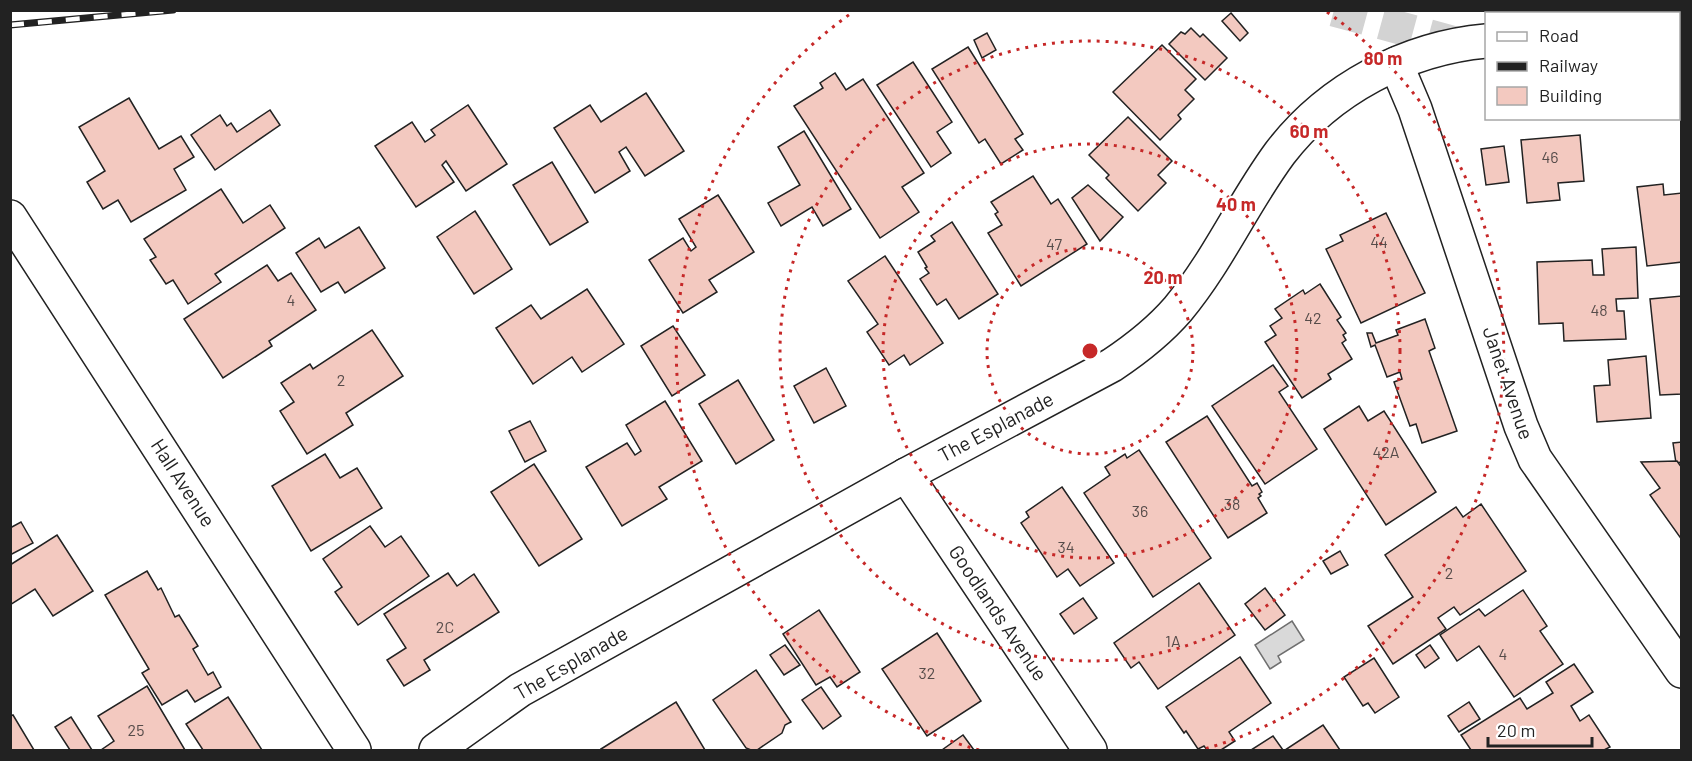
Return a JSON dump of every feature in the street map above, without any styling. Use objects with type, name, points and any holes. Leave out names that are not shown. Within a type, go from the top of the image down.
[{"type":"street","name":"The Esplanade","points":[[436,750],[520,690],[906,475],[1112,365],[1139,346],[1176,311],[1212,262],[1281,152],[1334,100],[1362,81],[1396,64],[1432,50],[1485,41]]},
{"type":"street","name":"Janet Avenue","points":[[1396,64],[1415,110],[1517,414],[1535,459],[1682,671]]},
{"type":"street","name":"Hall Avenue","points":[[10,217],[354,750]]},
{"type":"street","name":"Goodlands Avenue","points":[[906,475],[1090,750]]},
{"type":"shaded area","points":[[1292,621],[1304,640],[1278,656],[1281,662],[1270,669],[1255,645]]},
{"type":"building","points":[[1231,13],[1248,33],[1240,41],[1222,21]]},
{"type":"building","points":[[1191,28],[1200,37],[1203,34],[1227,58],[1205,80],[1169,44],[1181,32],[1185,34]]},
{"type":"building","points":[[987,33],[996,50],[982,58],[974,40]]},
{"type":"building","points":[[1162,45],[1196,79],[1185,90],[1194,99],[1178,115],[1181,119],[1160,140],[1113,92]]},
{"type":"building","points":[[968,47],[1023,134],[1015,139],[1023,150],[1001,164],[985,139],[979,143],[932,69]]},
{"type":"building","points":[[913,62],[952,122],[937,132],[951,153],[931,167],[877,85]]},
{"type":"building","points":[[835,73],[846,90],[863,79],[924,173],[902,187],[919,212],[880,238],[794,106],[823,88],[820,83]]},
{"type":"building","points":[[646,93],[684,151],[645,176],[626,147],[619,152],[630,171],[595,193],[554,128],[590,105],[601,122]]},
{"type":"building","points":[[129,98],[159,149],[181,136],[194,157],[174,169],[186,190],[131,222],[118,200],[103,209],[87,182],[105,171],[79,127]]},
{"type":"building","points":[[468,105],[507,164],[466,191],[446,161],[442,165],[454,182],[416,207],[375,146],[412,122],[425,142],[435,135],[431,130]]},
{"type":"building","points":[[270,110],[280,125],[215,170],[191,135],[220,115],[227,126],[231,123],[237,132]]},
{"type":"building","points":[[1128,117],[1172,161],[1158,175],[1166,183],[1138,211],[1106,178],[1109,175],[1089,155]]},
{"type":"building","points":[[804,131],[851,209],[823,226],[812,207],[781,226],[768,203],[800,185],[778,147]]},
{"type":"building","points":[[1580,135],[1584,181],[1558,183],[1560,200],[1527,203],[1521,140]]},
{"type":"building","points":[[1504,146],[1509,182],[1486,185],[1481,149]]},
{"type":"building","points":[[552,162],[588,222],[550,245],[513,185]]},
{"type":"building","points":[[1033,176],[1051,204],[1058,199],[1087,244],[1021,286],[988,233],[1002,225],[995,214],[998,212],[991,202]]},
{"type":"building","points":[[1663,184],[1664,195],[1682,193],[1682,262],[1647,266],[1637,187]]},
{"type":"building","points":[[1088,185],[1123,217],[1100,241],[1072,198]]},
{"type":"building","points":[[221,189],[243,223],[270,205],[285,228],[215,274],[221,282],[188,304],[173,280],[166,284],[150,260],[156,257],[144,239]]},
{"type":"building","points":[[718,195],[754,252],[709,280],[717,292],[683,313],[649,260],[683,238],[691,251],[696,247],[679,219]]},
{"type":"building","points":[[475,211],[512,269],[474,294],[437,237]]},
{"type":"building","points":[[1386,213],[1425,293],[1361,323],[1326,249],[1343,241],[1340,235]]},
{"type":"building","points":[[952,222],[998,294],[959,319],[946,299],[937,305],[920,279],[929,273],[918,252],[935,241],[931,236]]},
{"type":"building","points":[[359,227],[385,268],[345,293],[338,282],[321,292],[296,253],[319,238],[325,248]]},
{"type":"building","points":[[1636,247],[1638,298],[1616,299],[1617,311],[1624,311],[1626,339],[1564,341],[1563,323],[1539,324],[1537,262],[1592,260],[1593,275],[1604,275],[1602,249]]},
{"type":"building","points":[[885,256],[943,343],[910,365],[904,355],[889,365],[867,332],[878,324],[848,281]]},
{"type":"building","points":[[267,265],[278,281],[291,273],[316,310],[269,341],[272,346],[223,378],[184,319]]},
{"type":"building","points":[[1320,284],[1341,317],[1337,320],[1346,333],[1343,335],[1346,340],[1342,343],[1352,359],[1328,374],[1331,379],[1302,398],[1265,342],[1276,335],[1270,326],[1282,318],[1275,309],[1303,290],[1305,294]]},
{"type":"building","points":[[587,289],[624,344],[582,372],[572,357],[533,384],[496,328],[531,305],[541,319]]},
{"type":"building","points":[[1682,296],[1682,394],[1660,395],[1650,299]]},
{"type":"building","points":[[1425,319],[1435,348],[1429,351],[1457,431],[1422,443],[1416,424],[1410,426],[1394,382],[1402,379],[1400,372],[1387,377],[1375,345],[1371,347],[1367,333],[1372,333],[1376,343],[1398,335],[1396,330]]},
{"type":"building","points":[[673,326],[705,375],[672,396],[641,346]]},
{"type":"building","points":[[372,330],[403,376],[346,413],[353,425],[307,454],[280,411],[294,402],[281,383],[310,364],[313,369]]},
{"type":"building","points":[[1646,356],[1651,418],[1597,422],[1594,386],[1610,385],[1608,360]]},
{"type":"building","points":[[1273,365],[1288,386],[1279,392],[1317,449],[1265,484],[1212,406]]},
{"type":"building","points":[[826,368],[846,406],[814,423],[794,386]]},
{"type":"building","points":[[738,380],[774,440],[736,464],[699,404]]},
{"type":"building","points":[[665,401],[702,461],[659,487],[667,499],[622,526],[586,467],[627,443],[635,455],[641,451],[626,425]]},
{"type":"building","points":[[1359,406],[1368,421],[1384,411],[1436,492],[1386,525],[1324,429]]},
{"type":"building","points":[[1207,416],[1252,486],[1257,483],[1262,492],[1258,498],[1267,513],[1228,538],[1166,442]]},
{"type":"building","points":[[530,421],[546,451],[525,462],[509,431]]},
{"type":"building","points":[[1682,442],[1682,462],[1676,463],[1673,443]]},
{"type":"building","points":[[1139,450],[1211,558],[1153,597],[1084,493],[1110,475],[1105,467],[1125,454],[1127,458]]},
{"type":"building","points":[[325,454],[340,478],[357,468],[382,508],[311,551],[272,486]]},
{"type":"building","points":[[1677,461],[1682,468],[1682,540],[1650,495],[1660,488],[1641,462]]},
{"type":"building","points":[[534,464],[582,539],[539,566],[491,492]]},
{"type":"building","points":[[1062,487],[1114,563],[1080,586],[1068,569],[1057,577],[1021,523],[1029,517],[1026,512]]},
{"type":"building","points":[[1481,504],[1526,571],[1460,615],[1454,607],[1438,618],[1446,629],[1393,664],[1368,626],[1413,597],[1385,555],[1456,507],[1463,517]]},
{"type":"building","points":[[21,522],[33,543],[10,555],[10,528]]},
{"type":"building","points":[[370,526],[385,547],[401,536],[429,576],[358,625],[335,592],[342,587],[323,559]]},
{"type":"building","points":[[57,535],[93,591],[53,616],[35,589],[10,605],[10,565]]},
{"type":"building","points":[[1340,551],[1348,565],[1331,574],[1323,561]]},
{"type":"building","points":[[147,571],[158,590],[161,588],[175,617],[179,615],[198,646],[193,649],[208,675],[213,672],[221,687],[195,702],[187,690],[162,705],[142,673],[149,669],[105,595]]},
{"type":"building","points":[[448,573],[457,586],[474,574],[499,612],[424,660],[430,670],[404,686],[387,660],[406,648],[384,614]]},
{"type":"building","points":[[1199,583],[1235,635],[1158,689],[1139,662],[1131,668],[1114,643]]},
{"type":"building","points":[[1265,588],[1285,615],[1265,630],[1245,604]]},
{"type":"building","points":[[1523,590],[1547,626],[1540,631],[1563,664],[1514,697],[1479,646],[1457,661],[1440,635],[1479,609],[1485,616]]},
{"type":"building","points":[[1083,598],[1097,618],[1074,634],[1060,614]]},
{"type":"building","points":[[819,610],[860,672],[837,687],[830,677],[816,685],[783,634]]},
{"type":"building","points":[[937,633],[981,701],[927,736],[882,669]]},
{"type":"building","points":[[785,645],[800,665],[784,675],[770,655]]},
{"type":"building","points":[[1430,645],[1439,658],[1425,668],[1416,655]]},
{"type":"building","points":[[1240,657],[1271,703],[1229,732],[1235,741],[1221,750],[1207,750],[1204,746],[1198,749],[1166,707]]},
{"type":"building","points":[[1374,658],[1399,697],[1375,713],[1368,703],[1363,706],[1344,677]]},
{"type":"building","points":[[1574,664],[1593,692],[1571,706],[1580,721],[1589,715],[1610,747],[1604,750],[1471,750],[1461,735],[1520,698],[1527,709],[1553,693],[1546,682]]},
{"type":"building","points":[[756,670],[791,722],[785,725],[782,733],[757,750],[751,750],[746,748],[713,700]]},
{"type":"building","points":[[147,686],[185,750],[101,750],[114,741],[98,716]]},
{"type":"building","points":[[821,687],[841,716],[823,729],[802,700]]},
{"type":"building","points":[[228,697],[262,750],[203,750],[186,724]]},
{"type":"building","points":[[676,702],[705,750],[601,749]]},
{"type":"building","points":[[1469,702],[1480,719],[1459,732],[1448,716]]},
{"type":"building","points":[[13,715],[34,750],[10,750],[10,716]]},
{"type":"building","points":[[71,717],[92,750],[70,750],[55,727]]},
{"type":"building","points":[[1323,725],[1340,750],[1285,750]]},
{"type":"building","points":[[963,735],[974,750],[942,750]]},
{"type":"building","points":[[1273,736],[1283,750],[1251,750]]},
{"type":"tunnel","points":[[1334,10],[1470,47]]},
{"type":"railway","points":[[10,25],[173,10]]}]
